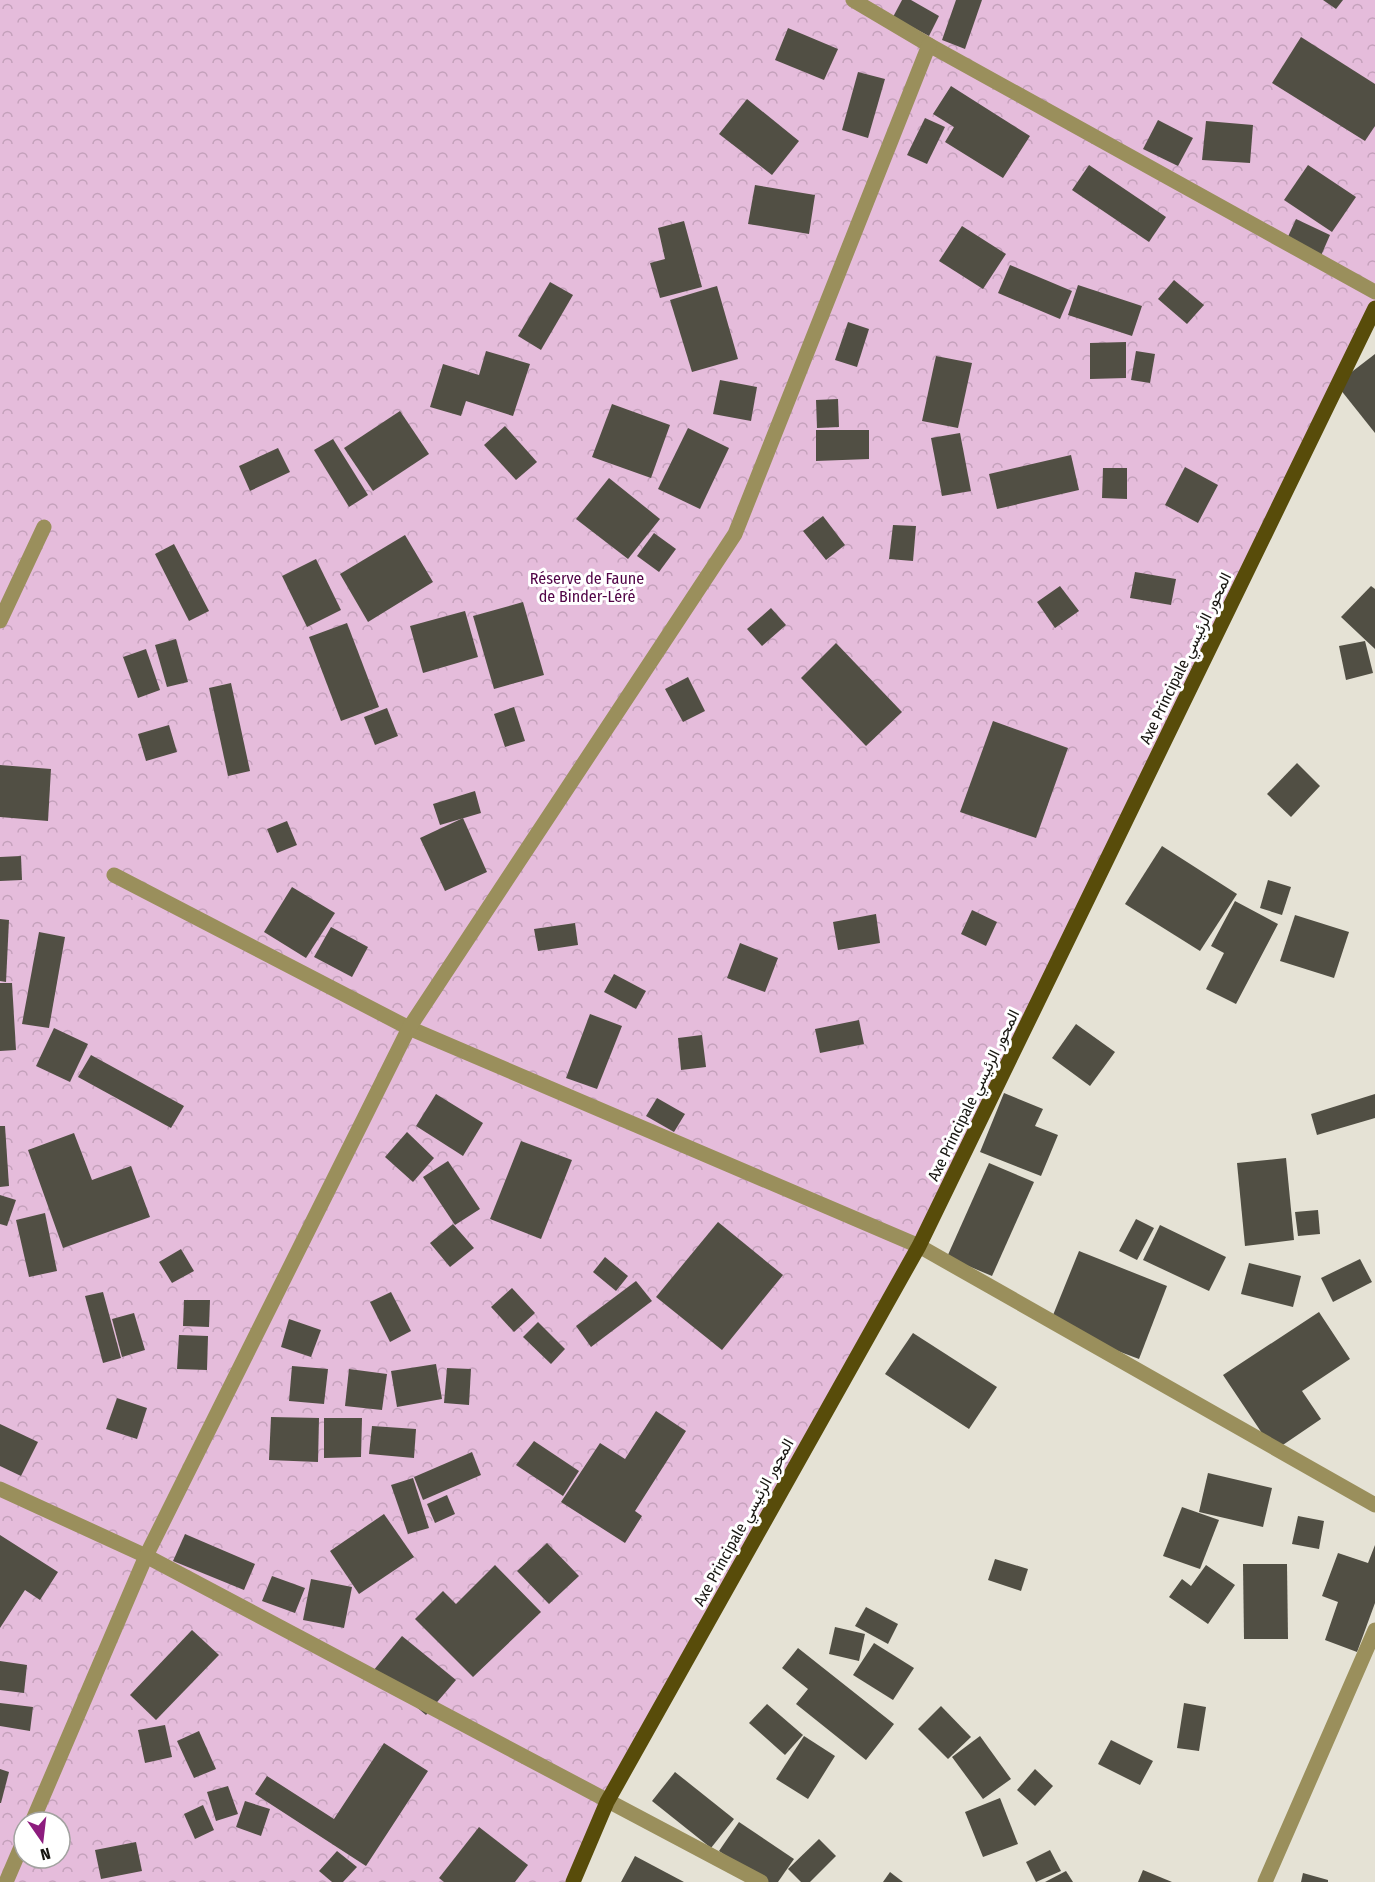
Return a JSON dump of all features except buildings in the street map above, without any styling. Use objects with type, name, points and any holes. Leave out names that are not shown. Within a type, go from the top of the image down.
[{"type":"main road","name":"Axe Principale المحور الرئيسي","points":[[573,1882],[607,1802],[919,1246],[1375,308]]},
{"type":"street","points":[[853,0],[929,45],[1375,292]]},
{"type":"street","points":[[37,1810],[146,1556],[409,1028],[735,534],[929,45]]},
{"type":"street","points":[[0,621],[44,527]]},
{"type":"street","points":[[114,875],[409,1028],[919,1246],[1375,1505]]},
{"type":"street","points":[[0,1489],[146,1556],[760,1882]]},
{"type":"street","points":[[1265,1882],[1375,1630]]},
{"type":"street","points":[[6,1882],[12,1868]]},
{"type":"green space","name":"Réserve de Faune de Binder-Léré","points":[[0,0],[1375,0],[1375,308],[919,1246],[607,1802],[573,1882],[0,1882]]}]
